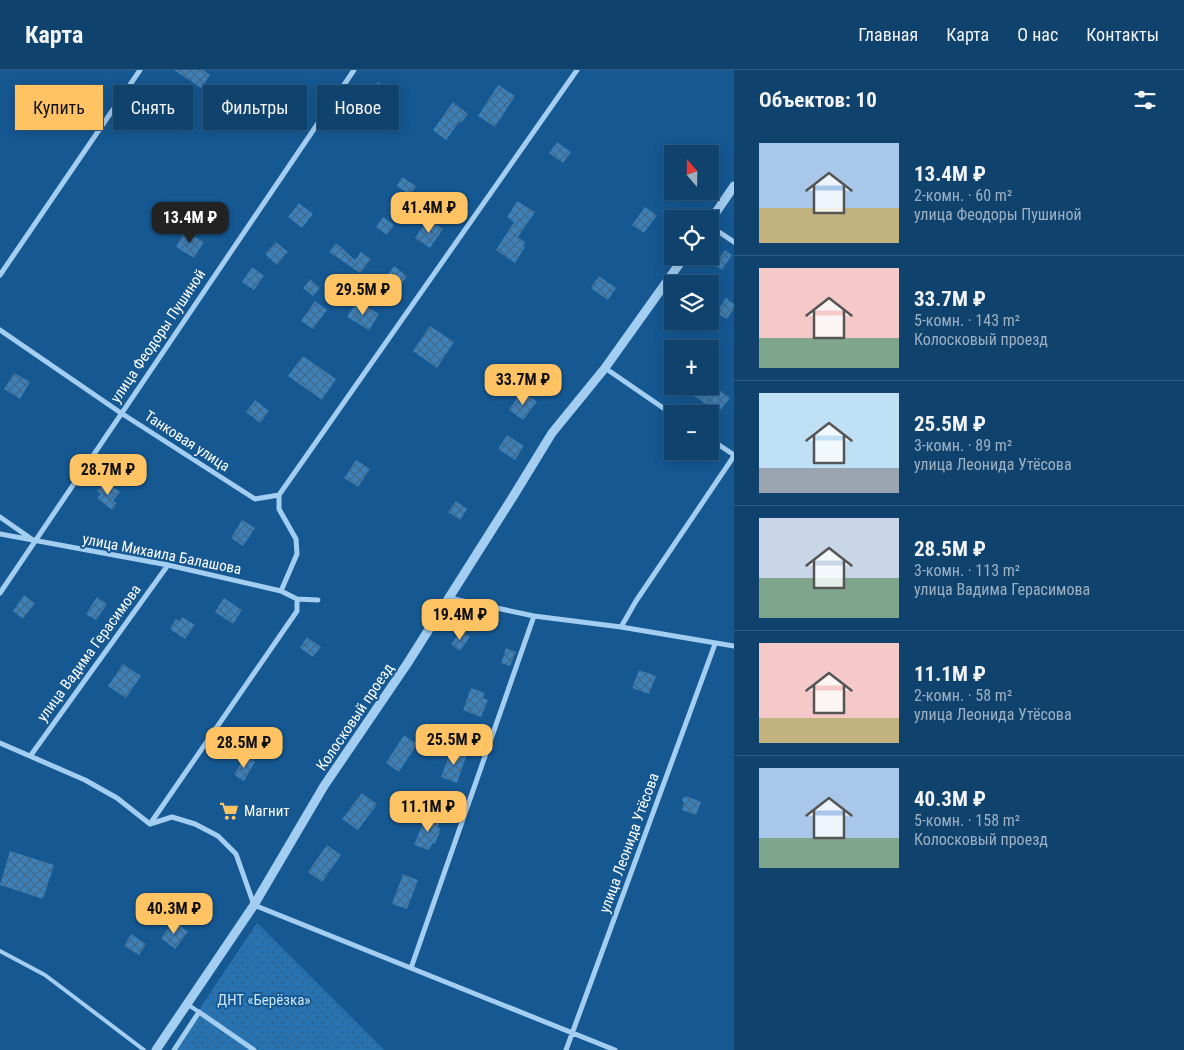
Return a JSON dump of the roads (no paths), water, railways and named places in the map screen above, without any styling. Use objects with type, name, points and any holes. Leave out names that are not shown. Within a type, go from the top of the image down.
[{"type":"street","points":[[0,275],[140,70]]},
{"type":"street","name":"улица Феодоры Пушиной","points":[[0,593],[354,70]]},
{"type":"street","points":[[281,591],[297,554],[296,540],[279,509],[279,495],[577,70]]},
{"type":"street","points":[[718,210],[734,186]]},
{"type":"street","points":[[719,232],[734,242]]},
{"type":"street","name":"Колосковый проезд","points":[[156,1050],[254,905],[324,786],[407,664],[552,433],[605,368],[679,265]]},
{"type":"street","name":"Танковая улица","points":[[0,330],[121,413],[255,499],[279,495]]},
{"type":"street","points":[[605,368],[664,409]]},
{"type":"street","points":[[621,627],[636,601],[734,456],[719,445]]},
{"type":"street","points":[[0,518],[35,542]]},
{"type":"street","name":"улица Михаила Балашова","points":[[0,534],[35,542],[168,565],[281,591],[297,599],[318,600]]},
{"type":"street","name":"улица Вадима Герасимова","points":[[31,755],[168,565]]},
{"type":"street","points":[[449,598],[534,616],[621,627],[734,646]]},
{"type":"street","points":[[150,824],[297,611],[297,599]]},
{"type":"street","points":[[411,968],[534,616]]},
{"type":"street","name":"улица Леонида Утёсова","points":[[566,1050],[715,644]]},
{"type":"street","points":[[0,743],[85,780],[117,798],[150,824]]},
{"type":"street","points":[[150,824],[172,817],[195,824],[218,836],[236,854],[254,905],[615,1050]]},
{"type":"street","points":[[174,1050],[199,1012],[254,1050]]},
{"type":"lane","points":[[0,951],[45,975],[144,1050]]},
{"type":"lane","points":[[187,1004],[199,1012]]},
{"type":"place","name":"Магнит","points":[[229,811]]},
{"type":"park label","name":"ДНТ «Берёзка»","points":[[264,1000]]}]
